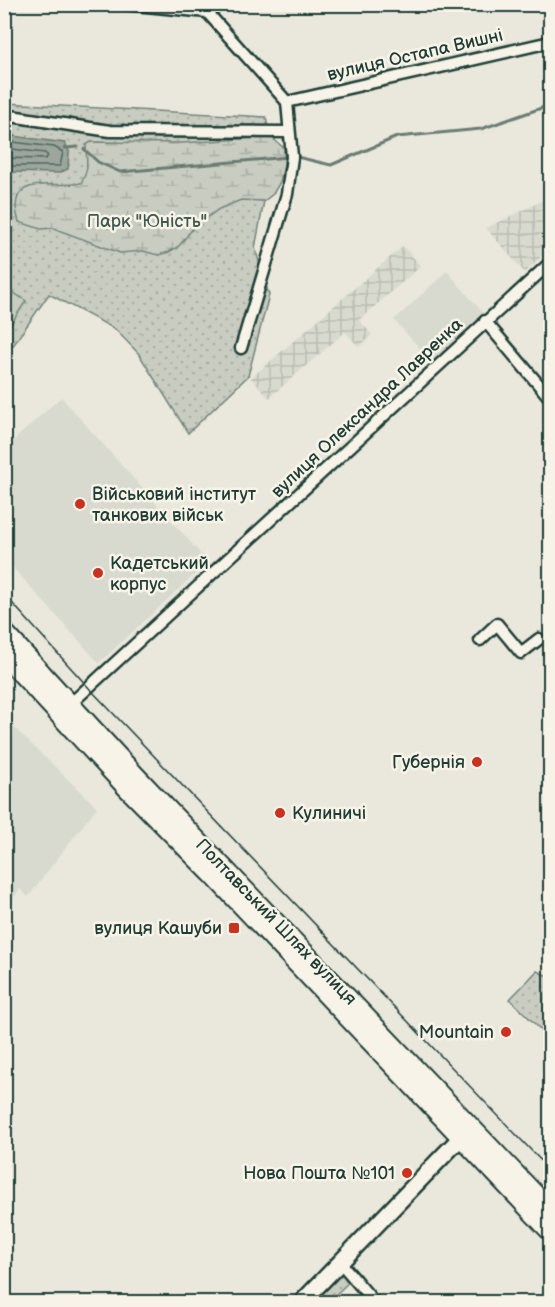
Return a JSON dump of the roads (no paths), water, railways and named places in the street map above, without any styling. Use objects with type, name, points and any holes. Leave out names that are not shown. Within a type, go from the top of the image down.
[{"type":"main road","name":"Полтавський Шлях вулиця","points":[[4,632],[65,709]]},
{"type":"main road","name":"Полтавський Шлях вулиця","points":[[4,655],[65,709],[466,1132],[550,1231]]},
{"type":"main road","name":"Полтавський Шлях вулиця","points":[[466,1132],[550,1210]]},
{"type":"street","points":[[125,4],[207,8],[287,102],[292,157],[287,194],[241,348]]},
{"type":"street","name":"вулиця Остапа Вишні","points":[[287,102],[550,42]]},
{"type":"street","points":[[4,115],[110,131],[288,132]]},
{"type":"street","name":"вулиця Олександра Лавренка","points":[[65,709],[550,263]]},
{"type":"street","name":"вулиця Олександра Лавренка","points":[[485,321],[550,398]]},
{"type":"street","points":[[480,640],[497,624],[521,653],[539,639]]},
{"type":"street","points":[[302,1302],[466,1132]]},
{"type":"street","points":[[340,1262],[374,1302]]},
{"type":"water","points":[[5,135],[65,143],[69,151],[68,169],[59,173],[5,172]]},
{"type":"waterway","points":[[297,157],[331,165],[397,137],[481,129],[550,105]]},
{"type":"waterway","points":[[65,148],[78,147]]},
{"type":"waterway","points":[[84,149],[98,162],[120,172],[288,157]]},
{"type":"tram line","points":[[4,594],[89,688],[550,1170]]},
{"type":"place","name":"Військовий інститут танкових військ","points":[[80,504]]},
{"type":"place","name":"Кадетський корпус","points":[[98,573]]},
{"type":"place","name":"Губернія","points":[[477,762]]},
{"type":"place","name":"Кулиничі","points":[[280,813]]},
{"type":"place","name":"вулиця Кашуби","points":[[234,928]]},
{"type":"place","name":"Mountain","points":[[506,1032]]},
{"type":"place","name":"Нова Пошта №101","points":[[407,1173]]},
{"type":"park label","name":"Парк \"Юність\"","points":[[147,221]]}]
